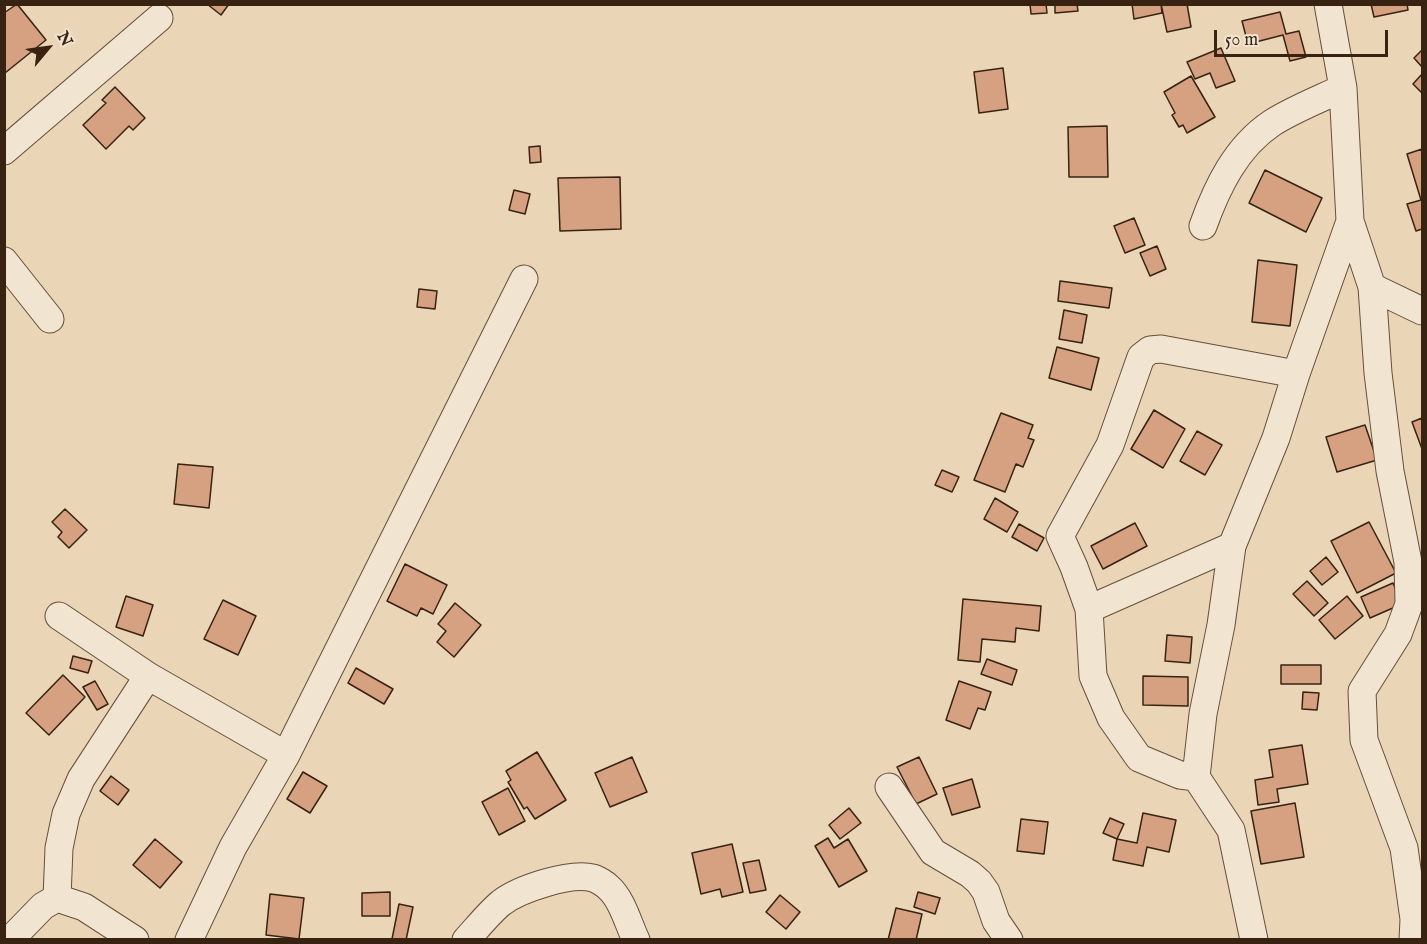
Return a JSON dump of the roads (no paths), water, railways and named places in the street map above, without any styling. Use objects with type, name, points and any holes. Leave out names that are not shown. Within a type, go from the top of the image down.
[{"type":"street","points":[[1328,4],[1343,88],[1350,221],[1372,287],[1378,373],[1390,471],[1408,562],[1409,604],[1398,634],[1362,691],[1364,740],[1404,848],[1414,919],[1413,939]]},
{"type":"street","points":[[4,151],[159,18]]},
{"type":"street","points":[[1203,226],[1217,190],[1241,150],[1272,123],[1343,88]]},
{"type":"street","points":[[1254,939],[1231,830],[1196,777],[1203,714],[1221,625],[1232,546],[1276,438],[1350,221]]},
{"type":"street","points":[[4,261],[50,319]]},
{"type":"street","points":[[189,939],[233,847],[286,755],[524,279]]},
{"type":"street","points":[[1372,287],[1422,311]]},
{"type":"street","points":[[1196,777],[1179,775],[1139,758],[1111,718],[1093,676],[1089,609],[1060,536],[1110,445],[1141,357],[1150,350],[1161,349],[1296,374]]},
{"type":"street","points":[[1089,609],[1232,546]]},
{"type":"street","points":[[59,616],[148,676],[286,755]]},
{"type":"street","points":[[57,898],[59,848],[66,814],[81,779],[148,676]]},
{"type":"street","points":[[889,787],[933,852],[979,882],[986,892],[997,933]]},
{"type":"street","points":[[466,939],[501,903],[523,890],[546,883],[584,877],[594,878],[608,887],[617,898],[636,939]]},
{"type":"street","points":[[11,928],[57,898],[84,907],[135,939]]}]
